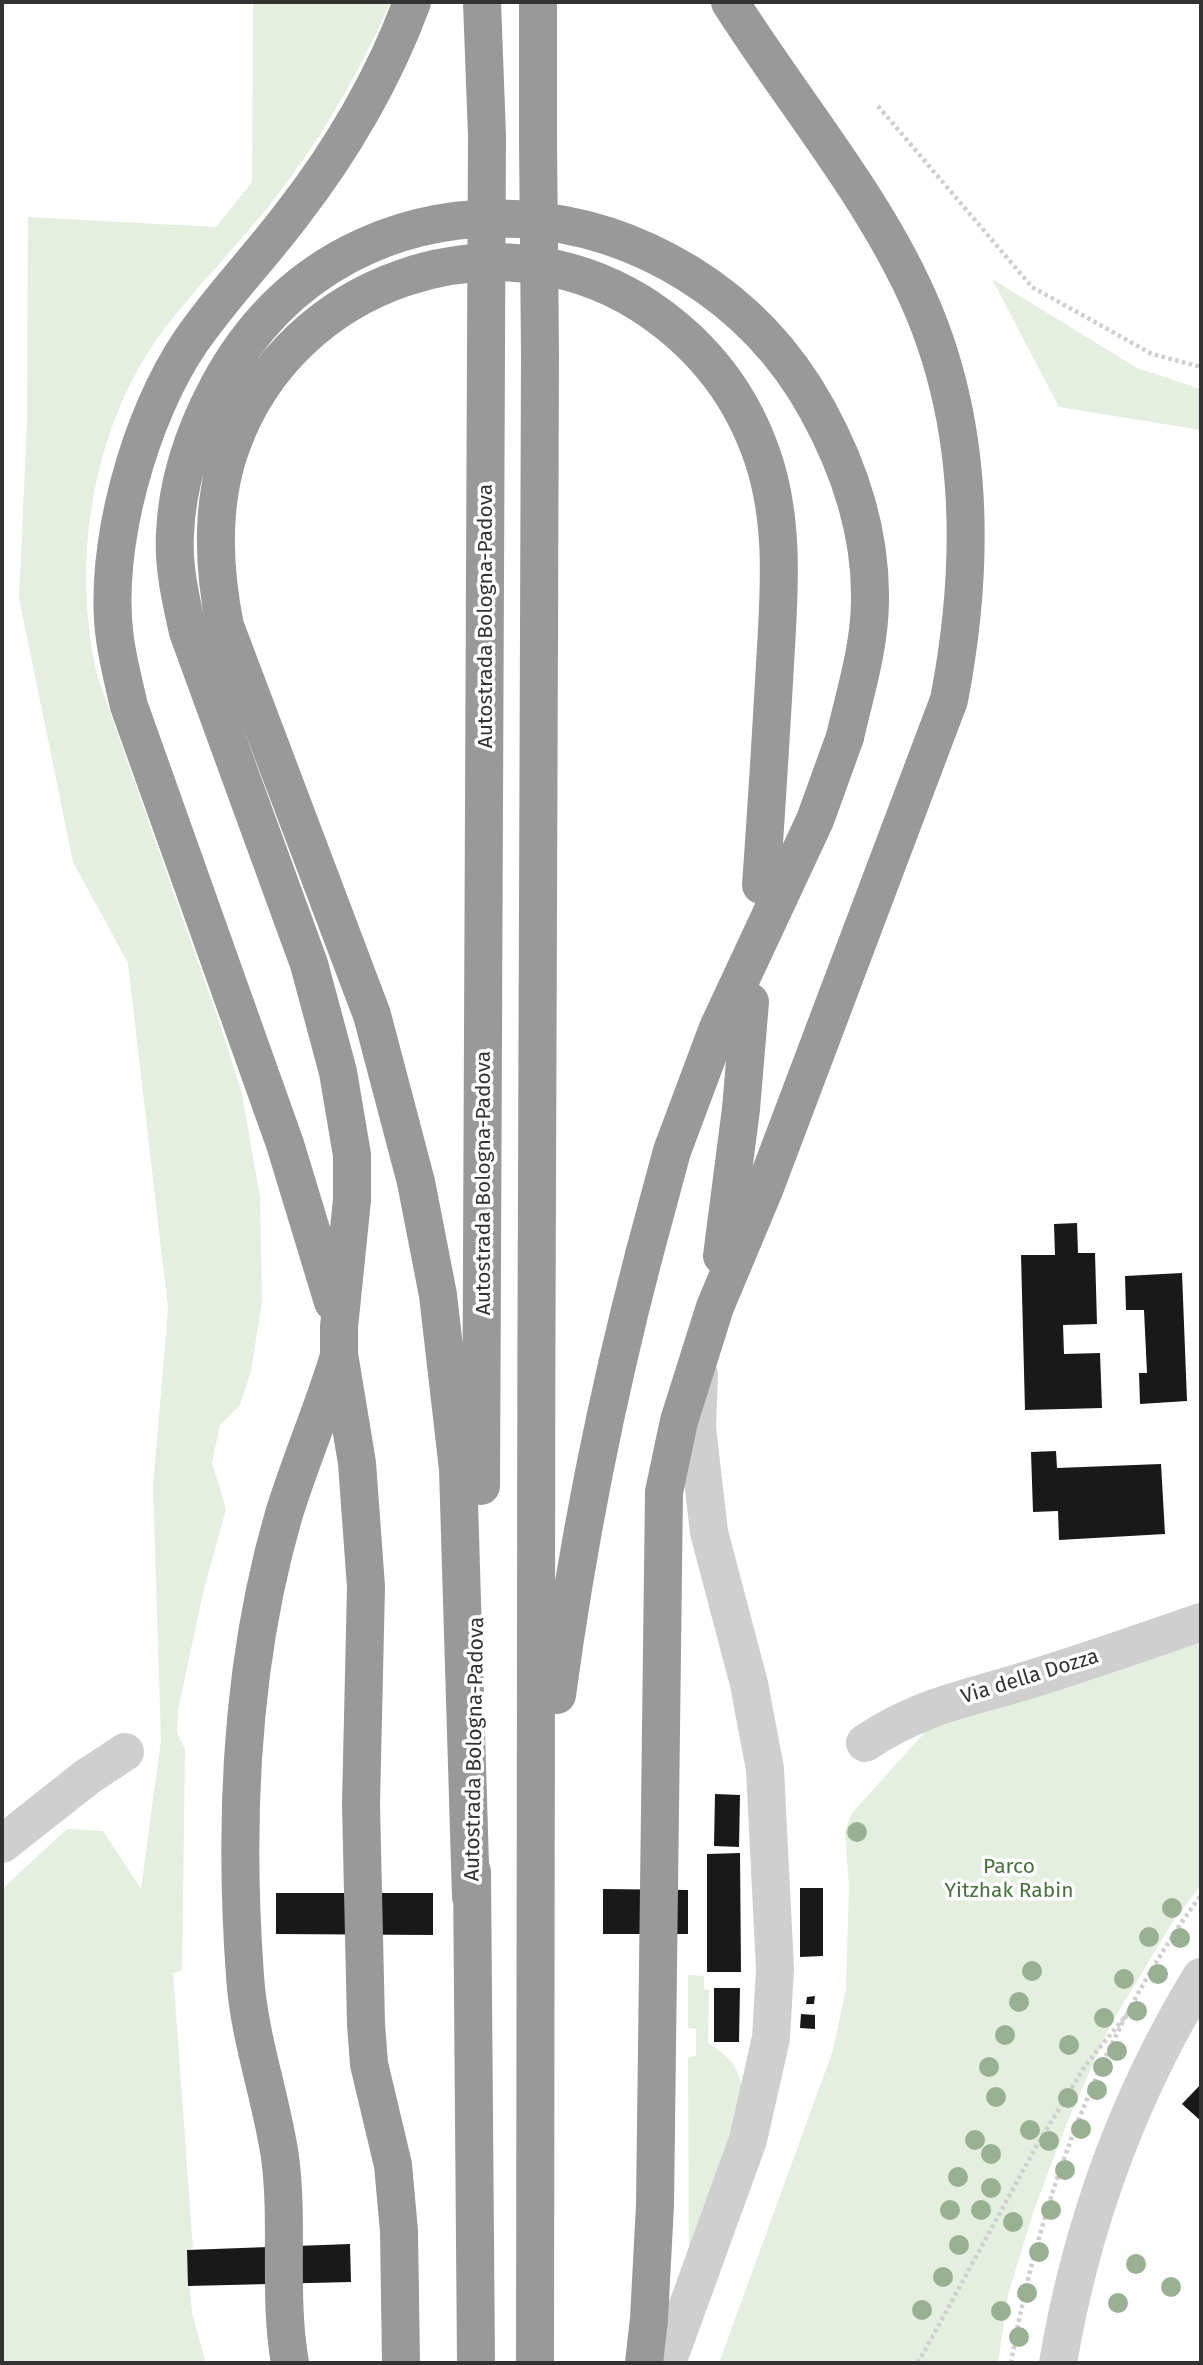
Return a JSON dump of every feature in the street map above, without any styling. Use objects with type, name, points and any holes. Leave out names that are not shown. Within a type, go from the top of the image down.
[{"type":"highway","points":[[401,2363],[399,2231],[393,2165],[369,2064],[366,2024],[361,1804],[366,1587],[357,1463],[339,1341],[327,1274],[289,1156],[225,970],[150,774],[129,706],[114,636],[114,569],[136,455],[161,394],[189,344],[211,313],[294,212],[333,155],[398,42],[412,2]]},
{"type":"highway","name":"Autostrada Bologna-Padova","points":[[476,2363],[471,1897],[483,1378],[487,136],[482,2]]},
{"type":"highway","points":[[535,2363],[538,1875],[536,923],[540,354],[538,2]]},
{"type":"highway","points":[[644,2363],[649,2319],[654,2205],[664,1492],[679,1421],[715,1307],[764,1189],[948,699],[962,632],[967,529],[961,455],[951,397],[933,336],[911,283],[849,179],[730,2]]},
{"type":"highway","points":[[290,2363],[280,2158],[255,2044],[245,1976],[242,1785],[250,1694],[264,1598],[284,1515],[339,1341],[352,1200],[352,1155],[338,1072],[309,964],[188,632],[176,578],[176,523],[180,490],[205,411],[250,336],[282,302],[324,269],[401,233],[446,222],[524,219],[591,229],[667,261],[713,289],[784,358],[834,439],[850,479],[863,535],[870,600],[864,654],[845,737],[816,820],[718,1028],[672,1151],[611,1379],[582,1535],[552,1737],[538,1875]]},
{"type":"highway","points":[[471,1897],[458,1469],[438,1295],[416,1182],[372,1015],[225,625],[218,588],[215,551],[217,510],[232,444],[252,402],[274,369],[303,339],[335,313],[369,292],[398,279],[449,264],[490,261],[539,263],[611,285],[684,334],[714,367],[738,402],[759,447],[778,520],[778,606],[761,885]]},
{"type":"highway","points":[[715,1307],[741,1110],[750,1002]]},
{"type":"street","points":[[667,2363],[748,2140],[771,2038],[775,1969],[765,1769],[749,1684],[709,1532],[697,1428],[701,1355]]},
{"type":"street","name":"Via della Dozza","points":[[865,1743],[896,1722],[922,1711],[1050,1674],[1201,1622]]},
{"type":"street","points":[[2,1844],[87,1777],[125,1752]]},
{"type":"street","points":[[1058,2363],[1070,2292],[1119,2137],[1165,2042],[1201,1977]]},
{"type":"path","points":[[878,106],[1032,287],[1152,354],[1201,367]]},
{"type":"path","points":[[918,2363],[1037,2145],[1085,2067],[1130,2011]]},
{"type":"green space","points":[[253,2],[390,2],[351,82],[304,159],[268,207],[177,312],[140,366],[120,407],[104,451],[94,496],[86,588],[90,634],[98,678],[242,1094],[260,1197],[262,1302],[251,1371],[240,1405],[220,1425],[212,1463],[226,1509],[203,1593],[178,1710],[177,1733],[185,1749],[182,1971],[173,1973],[193,2249],[187,2250],[192,2313],[206,2363],[2,2363],[2,1889],[67,1829],[103,1831],[141,1889],[161,1740],[153,1486],[168,1309],[128,963],[73,862],[19,598],[27,423],[28,217],[216,227],[252,182]]},
{"type":"green space","points":[[992,279],[1137,368],[1201,389],[1201,430],[1059,407]]},
{"type":"green space","name":"Parco Yitzhak Rabin","points":[[1201,1642],[1201,1885],[1172,1923],[1111,2024],[1066,2125],[1034,2210],[1008,2295],[998,2363],[719,2363],[833,2050],[846,1989],[849,1886],[845,1831],[852,1813],[926,1731]]},
{"type":"green space","points":[[688,1975],[704,1976],[704,1989],[709,1990],[708,2043],[735,2068],[743,2093],[743,2104],[689,2262],[688,2057],[696,2056],[696,2029],[688,2028]]},
{"type":"building","points":[[1077,1223],[1078,1253],[1095,1253],[1097,1324],[1063,1325],[1064,1354],[1100,1353],[1102,1408],[1025,1410],[1021,1255],[1055,1255],[1054,1224]]},
{"type":"building","points":[[1182,1273],[1187,1401],[1140,1404],[1139,1373],[1147,1373],[1144,1310],[1126,1310],[1125,1276]]},
{"type":"building","points":[[1056,1451],[1057,1468],[1161,1464],[1165,1534],[1059,1540],[1058,1511],[1033,1512],[1031,1452]]},
{"type":"building","points":[[715,1794],[740,1795],[739,1847],[714,1846]]},
{"type":"building","points":[[740,1853],[741,1972],[707,1972],[707,1854]]},
{"type":"building","points":[[800,1888],[823,1888],[823,1956],[800,1957]]},
{"type":"building","points":[[603,1889],[688,1890],[688,1934],[603,1934]]},
{"type":"building","points":[[276,1893],[433,1893],[433,1935],[276,1934]]},
{"type":"building","points":[[714,1988],[740,1988],[739,2042],[714,2042]]},
{"type":"building","points":[[815,1996],[814,2004],[806,2004],[807,1997]]},
{"type":"building","points":[[801,2014],[815,2015],[815,2029],[800,2028]]},
{"type":"building","points":[[1201,2084],[1201,2121],[1182,2104]]},
{"type":"building","points":[[350,2244],[351,2282],[188,2286],[187,2250]]}]
